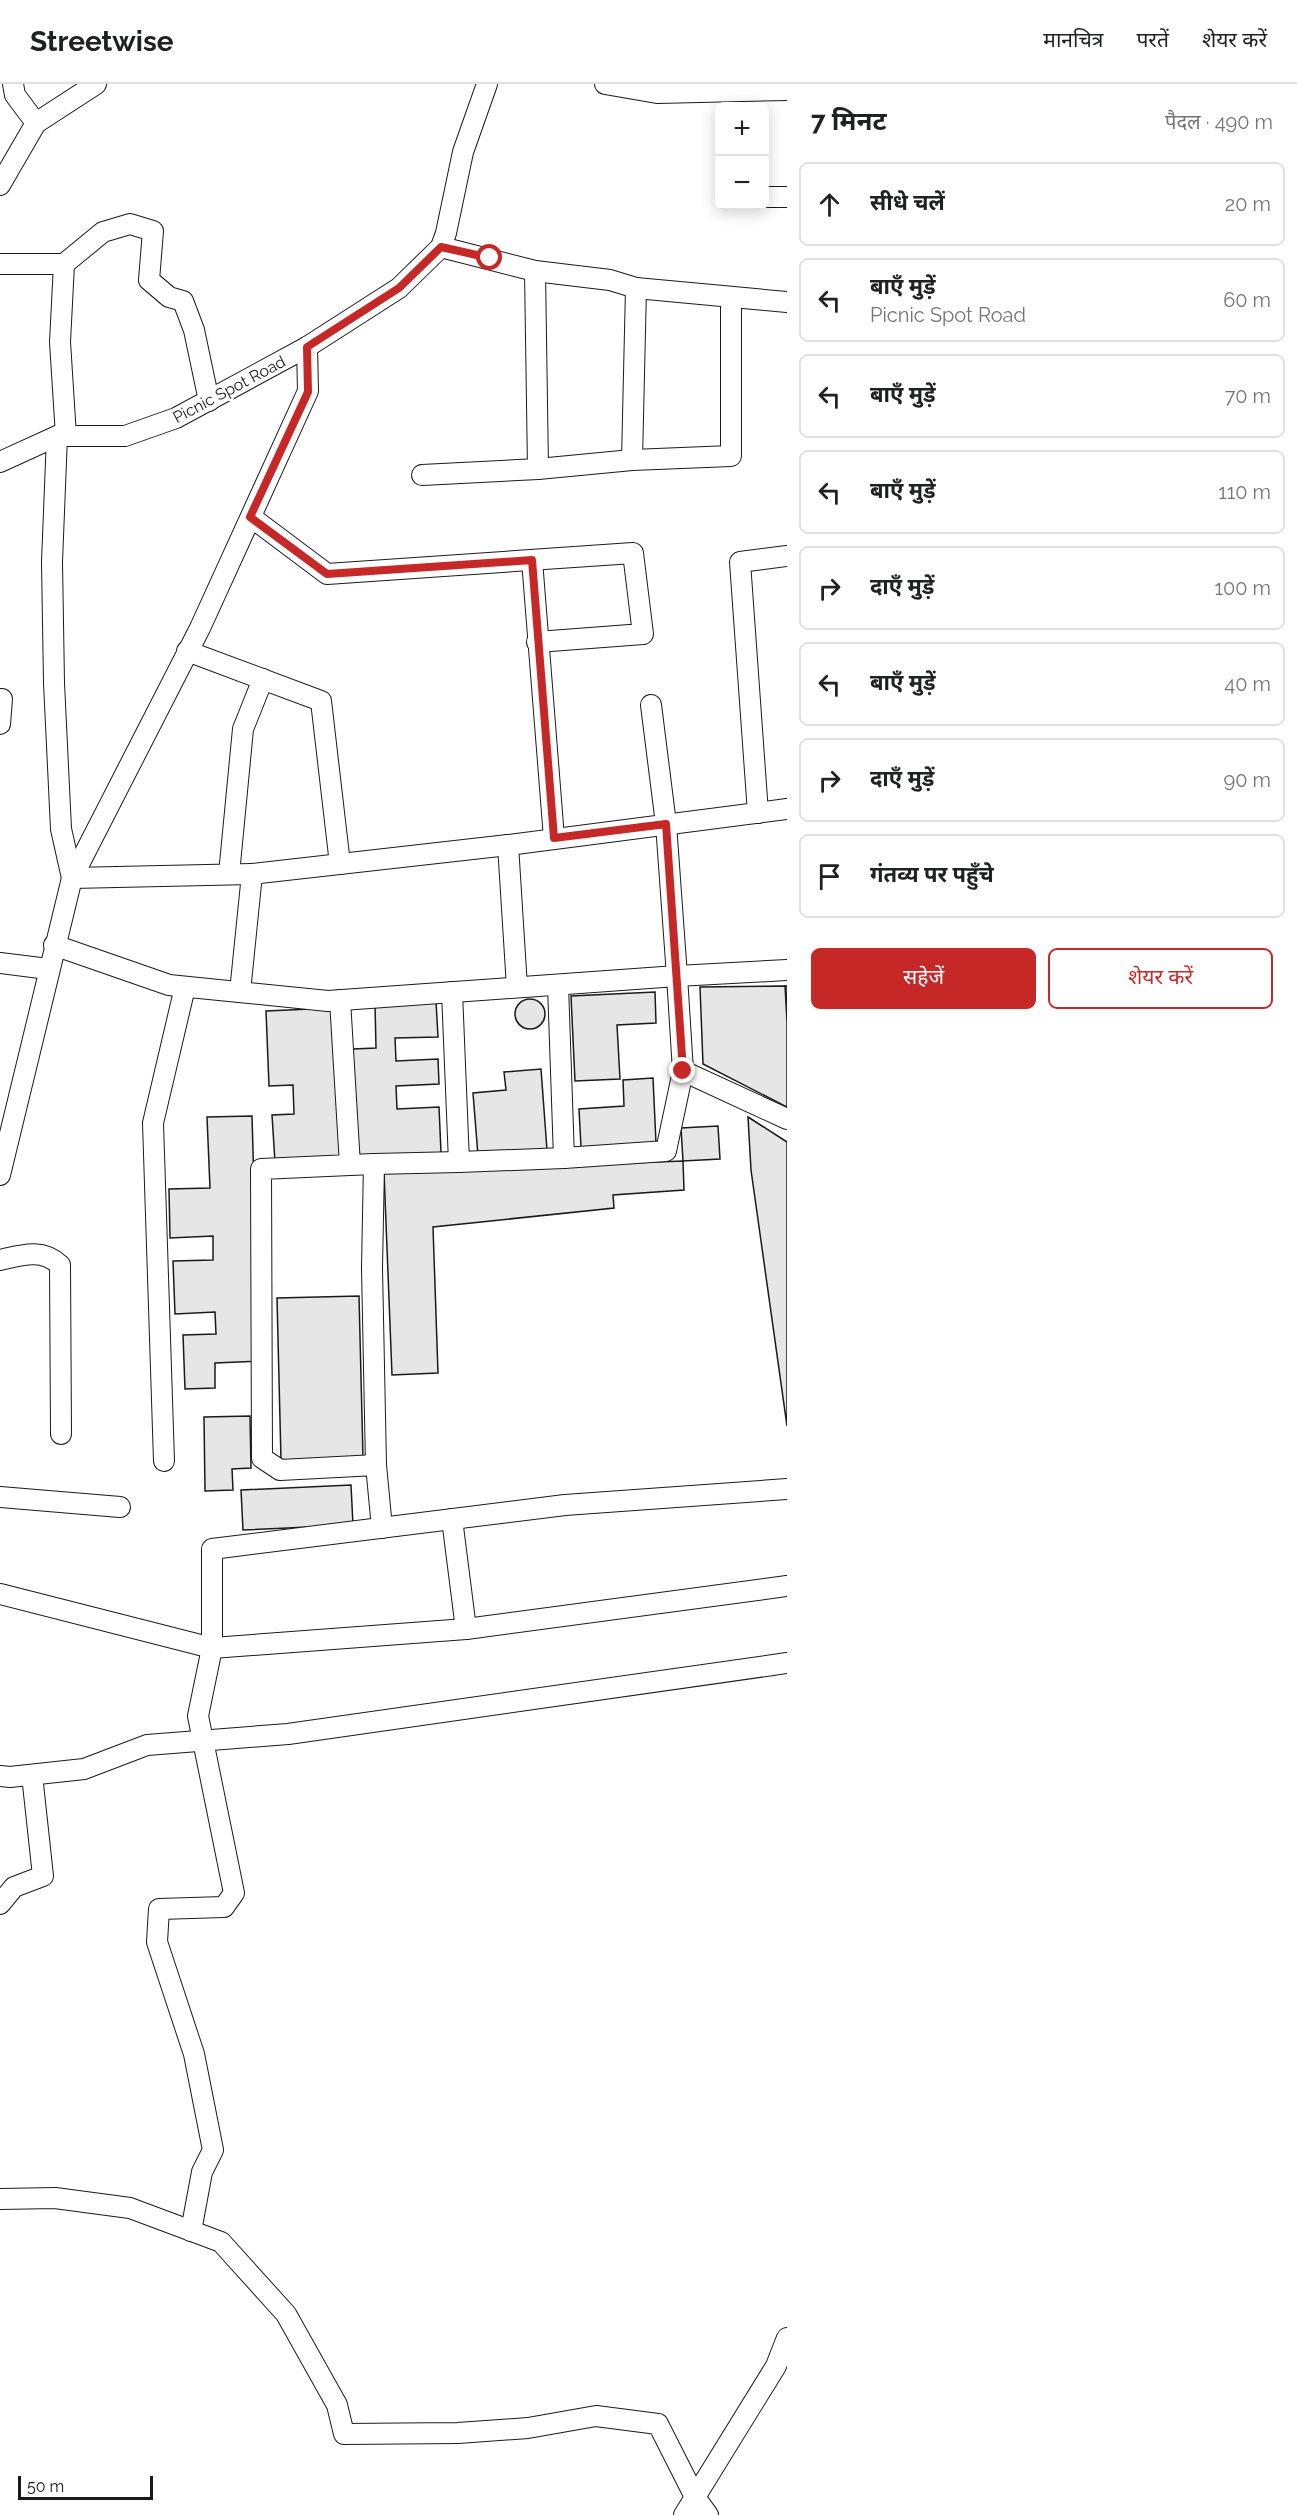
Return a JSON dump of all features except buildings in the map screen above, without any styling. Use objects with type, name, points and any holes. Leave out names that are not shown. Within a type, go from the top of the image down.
[{"type":"street","points":[[13,84],[15,96],[36,123]]},
{"type":"street","points":[[2,179],[36,123],[96,84]]},
{"type":"street","points":[[487,84],[463,152],[441,247],[535,271],[610,280],[636,288],[787,302]]},
{"type":"street","points":[[605,84],[657,93],[787,90]]},
{"type":"street","points":[[769,197],[787,197]]},
{"type":"street","points":[[0,264],[64,264],[103,232],[130,224],[153,231],[149,280],[169,297],[183,301],[194,330],[209,400]]},
{"type":"street","name":"Picnic Spot Road","points":[[0,462],[61,436],[125,436],[176,418],[307,347],[399,288],[441,247]]},
{"type":"street","points":[[64,264],[60,342],[61,436],[52,562],[54,683],[61,829],[72,879]]},
{"type":"street","points":[[535,271],[538,469]]},
{"type":"street","points":[[632,460],[636,288]]},
{"type":"street","points":[[422,475],[538,469],[632,460],[731,456],[731,298]]},
{"type":"street","points":[[0,1175],[8,1103],[72,879],[200,628],[308,392],[307,347]]},
{"type":"street","points":[[250,517],[327,574],[633,553],[643,634],[537,642]]},
{"type":"street","points":[[758,813],[740,562],[787,556]]},
{"type":"street","points":[[532,560],[554,838]]},
{"type":"street","points":[[187,651],[321,700],[340,864]]},
{"type":"street","points":[[229,874],[243,729],[263,679]]},
{"type":"street","points":[[0,699],[2,699],[0,724]]},
{"type":"street","points":[[376,1465],[280,1470],[262,1458],[261,1168],[564,1158],[666,1150],[683,1071],[666,824],[651,705]]},
{"type":"street","points":[[72,879],[252,874],[508,845],[787,809]]},
{"type":"street","points":[[508,845],[517,987]]},
{"type":"street","points":[[240,992],[252,874]]},
{"type":"street","points":[[54,945],[169,985],[340,1000],[787,970]]},
{"type":"street","points":[[0,963],[48,969]]},
{"type":"street","points":[[558,985],[564,1158]]},
{"type":"street","points":[[164,1461],[153,1123],[185,987]]},
{"type":"street","points":[[452,992],[459,1162]]},
{"type":"street","points":[[340,1000],[350,1165]]},
{"type":"street","points":[[683,1071],[787,1119]]},
{"type":"street","points":[[374,1164],[372,1268],[376,1465],[382,1528]]},
{"type":"street","points":[[0,1260],[36,1253],[52,1257],[60,1265],[61,1434]]},
{"type":"street","points":[[190,2231],[202,2172],[213,2150],[194,2054],[157,1942],[159,1909],[224,1907],[234,1893],[198,1716],[212,1648],[212,1549],[565,1505],[787,1489]]},
{"type":"street","points":[[0,1497],[120,1507]]},
{"type":"street","points":[[452,1519],[466,1629]]},
{"type":"street","points":[[0,1594],[212,1648],[466,1629],[787,1586]]},
{"type":"street","points":[[0,1776],[10,1778],[84,1770],[147,1745],[288,1734],[787,1663]]},
{"type":"street","points":[[0,1904],[14,1887],[43,1876],[32,1775]]},
{"type":"street","points":[[0,2199],[55,2198],[130,2208],[221,2242],[286,2314],[337,2405],[344,2434],[458,2433],[528,2428],[596,2416],[658,2424],[695,2497],[708,2515]]},
{"type":"street","points":[[684,2515],[776,2367],[787,2338]]},
{"type":"route","points":[[490,258],[441,247],[399,288],[307,347],[308,392],[250,517],[327,574],[532,560],[554,838],[666,824],[683,1071]]}]
